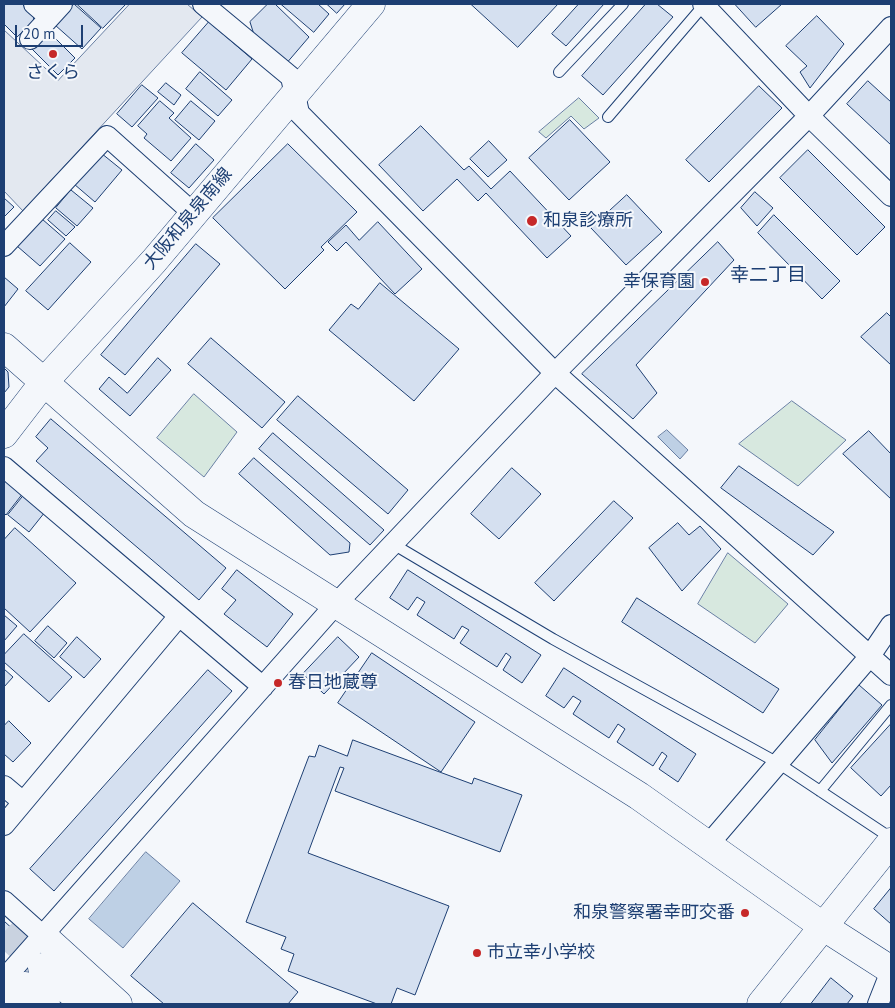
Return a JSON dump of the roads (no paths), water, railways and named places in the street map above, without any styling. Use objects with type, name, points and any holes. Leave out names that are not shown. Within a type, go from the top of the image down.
[{"type":"street","points":[[30,39],[56,11],[34,4]]},
{"type":"street","points":[[203,4],[291,77],[299,112],[555,373],[891,675]]},
{"type":"street","name":"大阪和泉泉南線","points":[[4,434],[44,382],[194,213],[370,4]]},
{"type":"street","points":[[703,4],[809,116],[891,196]]},
{"type":"street","points":[[17,987],[43,936],[336,604],[555,373],[809,116],[891,28]]},
{"type":"street","points":[[4,246],[107,136],[194,213]]},
{"type":"street","points":[[4,347],[194,514],[639,796],[824,927],[891,971],[878,1004]]},
{"type":"street","points":[[4,467],[262,688]]},
{"type":"street","points":[[4,825],[179,616]]},
{"type":"street","points":[[708,845],[870,656],[891,625]]},
{"type":"street","points":[[4,786],[23,802]]},
{"type":"street","points":[[761,1004],[891,842]]},
{"type":"street","points":[[4,901],[118,1004]]},
{"type":"street","points":[[17,987],[46,1004]]},
{"type":"street","points":[[17,987],[84,1004]]},
{"type":"lane","points":[[559,72],[623,4]]},
{"type":"lane","points":[[608,117],[703,4]]},
{"type":"lane","points":[[393,544],[553,639],[778,763],[891,838]]},
{"type":"lane","points":[[820,791],[891,705]]},
{"type":"water","points":[[667,430],[688,450],[680,459],[658,437]]},
{"type":"water","points":[[146,852],[180,881],[123,948],[89,919]]},
{"type":"tunnel","points":[[4,932],[42,967]]},
{"type":"place","name":"さくら","points":[[53,54]]},
{"type":"place","name":"和泉診療所","points":[[532,221]]},
{"type":"place","name":"幸保育園","points":[[705,282]]},
{"type":"place","name":"春日地蔵尊","points":[[278,683]]},
{"type":"place","name":"和泉警察署幸町交番","points":[[745,913]]},
{"type":"place","name":"市立幸小学校","points":[[477,953]]},
{"type":"district","name":"幸二丁目","points":[[768,276]]}]
